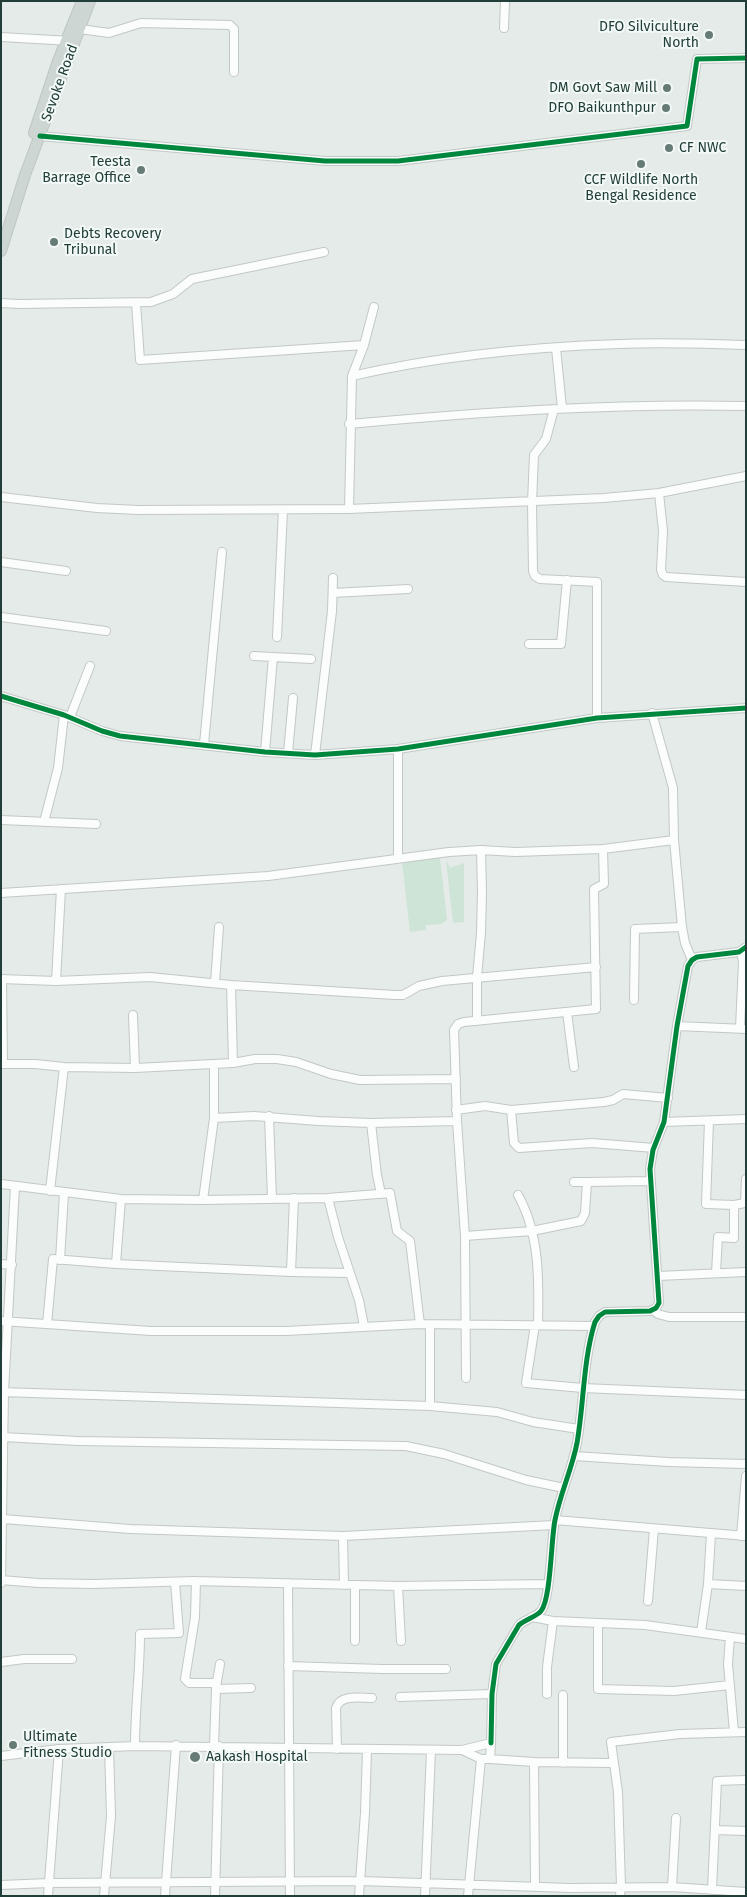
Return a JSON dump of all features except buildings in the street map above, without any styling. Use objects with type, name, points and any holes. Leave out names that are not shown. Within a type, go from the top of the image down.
[{"type":"main road","name":"Sevoke Road","points":[[1,251],[40,136],[82,1]]},
{"type":"main road","name":"Sevoke Road","points":[[1,232],[70,41],[80,29],[90,1]]},
{"type":"street","points":[[504,28],[505,1]]},
{"type":"street","points":[[80,29],[109,33],[141,23],[230,25],[234,30],[234,72]]},
{"type":"street","points":[[1,37],[70,41]]},
{"type":"street","points":[[40,136],[325,161],[398,161],[686,126],[697,59],[746,58]]},
{"type":"street","points":[[1,303],[151,302],[166,297],[192,279],[324,252]]},
{"type":"street","points":[[136,303],[140,360],[364,345]]},
{"type":"street","points":[[349,510],[352,376],[364,345],[374,307]]},
{"type":"street","points":[[352,376],[458,356],[556,348],[621,344],[746,345]]},
{"type":"street","points":[[556,348],[558,408],[546,439],[534,455],[532,503],[533,574],[540,579],[597,582],[597,718]]},
{"type":"street","points":[[350,424],[558,408],[670,404],[746,406]]},
{"type":"street","points":[[1,496],[88,507],[138,510],[349,510],[532,503],[604,498],[659,493],[746,476]]},
{"type":"street","points":[[659,493],[663,531],[661,570],[663,575],[666,577],[746,582]]},
{"type":"street","points":[[277,637],[283,510]]},
{"type":"street","points":[[204,744],[222,552]]},
{"type":"street","points":[[1,562],[66,571]]},
{"type":"street","points":[[315,755],[333,593],[333,578]]},
{"type":"street","points":[[529,644],[560,644],[567,580]]},
{"type":"street","points":[[333,593],[408,589]]},
{"type":"street","points":[[1,617],[106,631]]},
{"type":"street","points":[[254,656],[311,659]]},
{"type":"street","points":[[265,752],[273,657]]},
{"type":"street","points":[[44,822],[58,768],[67,716],[90,666]]},
{"type":"street","points":[[1,696],[67,716],[102,731],[120,736],[265,752],[315,755],[398,749],[597,718],[746,708]]},
{"type":"street","points":[[288,753],[293,698]]},
{"type":"street","points":[[652,714],[673,788],[674,840],[682,927],[685,943],[692,960]]},
{"type":"street","points":[[398,749],[398,859]]},
{"type":"street","points":[[1,820],[96,824]]},
{"type":"street","points":[[1,893],[268,876],[424,854],[481,850],[515,852],[603,849],[674,840]]},
{"type":"street","points":[[466,1378],[465,1236],[456,1110],[455,1028],[461,1022],[596,1009],[594,889],[604,884],[603,849]]},
{"type":"street","points":[[477,1021],[477,977],[481,933],[481,850]]},
{"type":"street","points":[[56,981],[61,889]]},
{"type":"street","points":[[215,983],[219,927]]},
{"type":"street","points":[[634,1000],[635,929],[682,927]]},
{"type":"street","points":[[653,1310],[659,1303],[650,1181],[651,1160],[664,1122],[677,1026],[688,966],[692,960],[743,949],[743,1028],[677,1026]]},
{"type":"street","points":[[456,1079],[360,1080],[288,1060],[266,1059],[233,1063],[135,1068],[2,1064],[2,979],[56,981],[140,977],[231,985],[403,995],[412,989],[428,984],[477,977],[596,967]]},
{"type":"street","points":[[231,985],[233,1063]]},
{"type":"street","points":[[567,1012],[574,1067]]},
{"type":"street","points":[[133,1015],[135,1068]]},
{"type":"street","points":[[203,1200],[214,1118],[214,1064]]},
{"type":"street","points":[[50,1190],[64,1067]]},
{"type":"street","points":[[456,1110],[485,1106],[511,1110],[604,1102],[614,1100],[624,1094],[668,1098]]},
{"type":"street","points":[[511,1110],[514,1143],[519,1148],[592,1143],[654,1148]]},
{"type":"street","points":[[214,1118],[269,1116],[318,1121],[371,1123],[457,1120]]},
{"type":"street","points":[[269,1116],[272,1198]]},
{"type":"street","points":[[664,1122],[746,1119]]},
{"type":"street","points":[[709,1121],[706,1204],[734,1205],[745,1203],[746,1179]]},
{"type":"street","points":[[371,1123],[381,1194]]},
{"type":"street","points":[[574,1182],[650,1181]]},
{"type":"street","points":[[465,1236],[532,1231],[581,1221],[585,1213],[587,1182]]},
{"type":"street","points":[[1,1184],[121,1199],[328,1198],[390,1194],[397,1231],[410,1242],[420,1324]]},
{"type":"street","points":[[1,1584],[4,1321],[12,1265],[15,1186]]},
{"type":"street","points":[[60,1260],[64,1193]]},
{"type":"street","points":[[518,1195],[532,1231],[538,1276],[536,1325],[526,1383],[583,1388],[746,1395]]},
{"type":"street","points":[[291,1272],[294,1198]]},
{"type":"street","points":[[328,1198],[338,1237],[359,1300],[364,1326]]},
{"type":"street","points":[[116,1264],[121,1199]]},
{"type":"street","points":[[716,1273],[718,1237],[734,1238],[734,1205]]},
{"type":"street","points":[[47,1324],[53,1259],[116,1264],[350,1273]]},
{"type":"street","points":[[1,1264],[12,1265]]},
{"type":"street","points":[[658,1276],[746,1272]]},
{"type":"street","points":[[490,1759],[493,1673],[500,1655],[519,1625],[542,1611],[544,1605],[554,1522],[574,1456],[583,1388],[594,1326],[598,1316],[605,1312],[653,1310],[658,1314],[668,1317],[746,1317]]},
{"type":"street","points":[[4,1321],[152,1331],[286,1331],[420,1324],[594,1326]]},
{"type":"street","points":[[430,1325],[430,1406]]},
{"type":"street","points":[[3,1392],[430,1406],[497,1412],[546,1425],[579,1429]]},
{"type":"street","points":[[3,1437],[78,1441],[406,1446],[444,1454],[526,1480],[564,1488]]},
{"type":"street","points":[[574,1456],[668,1462],[746,1464]]},
{"type":"street","points":[[3,1519],[130,1529],[343,1536],[554,1522],[743,1536],[746,1476]]},
{"type":"street","points":[[648,1601],[654,1529]]},
{"type":"street","points":[[701,1632],[708,1584],[711,1534]]},
{"type":"street","points":[[343,1536],[344,1585]]},
{"type":"street","points":[[1,1580],[92,1584],[196,1581],[398,1586],[548,1584]]},
{"type":"street","points":[[196,1581],[194,1617],[185,1678],[189,1683],[251,1688]]},
{"type":"street","points":[[135,1746],[140,1634],[179,1633],[175,1582]]},
{"type":"street","points":[[288,1583],[290,1896]]},
{"type":"street","points":[[708,1584],[746,1586]]},
{"type":"street","points":[[355,1641],[356,1585]]},
{"type":"street","points":[[398,1586],[401,1641]]},
{"type":"street","points":[[532,1617],[552,1621],[645,1625],[746,1639]]},
{"type":"street","points":[[547,1694],[552,1621]]},
{"type":"street","points":[[598,1624],[598,1689],[674,1691],[730,1685]]},
{"type":"street","points":[[730,1636],[728,1664],[734,1732]]},
{"type":"street","points":[[1,1662],[24,1659],[72,1659]]},
{"type":"street","points":[[215,1896],[216,1686],[219,1678],[220,1664]]},
{"type":"street","points":[[288,1666],[446,1669]]},
{"type":"street","points":[[400,1697],[492,1694]]},
{"type":"street","points":[[563,1695],[563,1763]]},
{"type":"street","points":[[337,1749],[337,1703],[343,1699],[372,1698]]},
{"type":"street","points":[[620,1896],[618,1792],[611,1742],[680,1734],[746,1732]]},
{"type":"street","points":[[1,1756],[59,1749],[135,1746],[462,1750],[490,1742]]},
{"type":"street","points":[[165,1896],[176,1746]]},
{"type":"street","points":[[104,1896],[111,1816],[109,1747]]},
{"type":"street","points":[[48,1896],[59,1749]]},
{"type":"street","points":[[359,1896],[367,1750]]},
{"type":"street","points":[[425,1896],[431,1750]]},
{"type":"street","points":[[462,1750],[480,1759],[563,1763],[613,1763]]},
{"type":"street","points":[[468,1896],[480,1759]]},
{"type":"street","points":[[534,1762],[535,1886]]},
{"type":"street","points":[[712,1890],[717,1781],[746,1780]]},
{"type":"street","points":[[672,1887],[676,1818]]},
{"type":"street","points":[[716,1830],[746,1831]]},
{"type":"street","points":[[1,1885],[106,1882],[360,1881],[571,1888],[621,1886],[672,1887],[698,1892],[712,1890],[746,1892]]},
{"type":"street","points":[[525,1886],[525,1896]]},
{"type":"green space","points":[[440,858],[447,920],[441,924],[426,925],[426,930],[410,932],[402,862]]},
{"type":"green space","points":[[446,860],[450,868],[464,863],[464,922],[453,923]]},
{"type":"cycle path","points":[[40,136],[325,161],[398,161],[687,126],[697,59],[746,58]]},
{"type":"cycle path","points":[[1,696],[64,715],[102,731],[120,736],[265,752],[315,755],[398,749],[597,718],[746,708]]},
{"type":"cycle path","points":[[491,1743],[492,1694],[496,1664],[519,1625],[541,1611],[547,1594],[555,1520],[577,1443],[588,1351],[595,1322],[605,1312],[650,1311],[656,1308],[659,1303],[650,1169],[653,1150],[664,1122],[677,1026],[688,966],[697,957],[739,952],[746,947]]},
{"type":"place","name":"DFO Silviculture North","points":[[709,35]]},
{"type":"place","name":"DM Govt Saw Mill","points":[[667,88]]},
{"type":"place","name":"DFO Baikunthpur","points":[[666,108]]},
{"type":"place","name":"CF NWC","points":[[669,148]]},
{"type":"place","name":"CCF Wildlife North Bengal Residence","points":[[641,164]]},
{"type":"place","name":"Teesta Barrage Office","points":[[141,170]]},
{"type":"place","name":"Debts Recovery Tribunal","points":[[54,242]]},
{"type":"place","name":"Ultimate Fitness Studio","points":[[13,1745]]},
{"type":"place","name":"Aakash Hospital","points":[[195,1757]]}]
